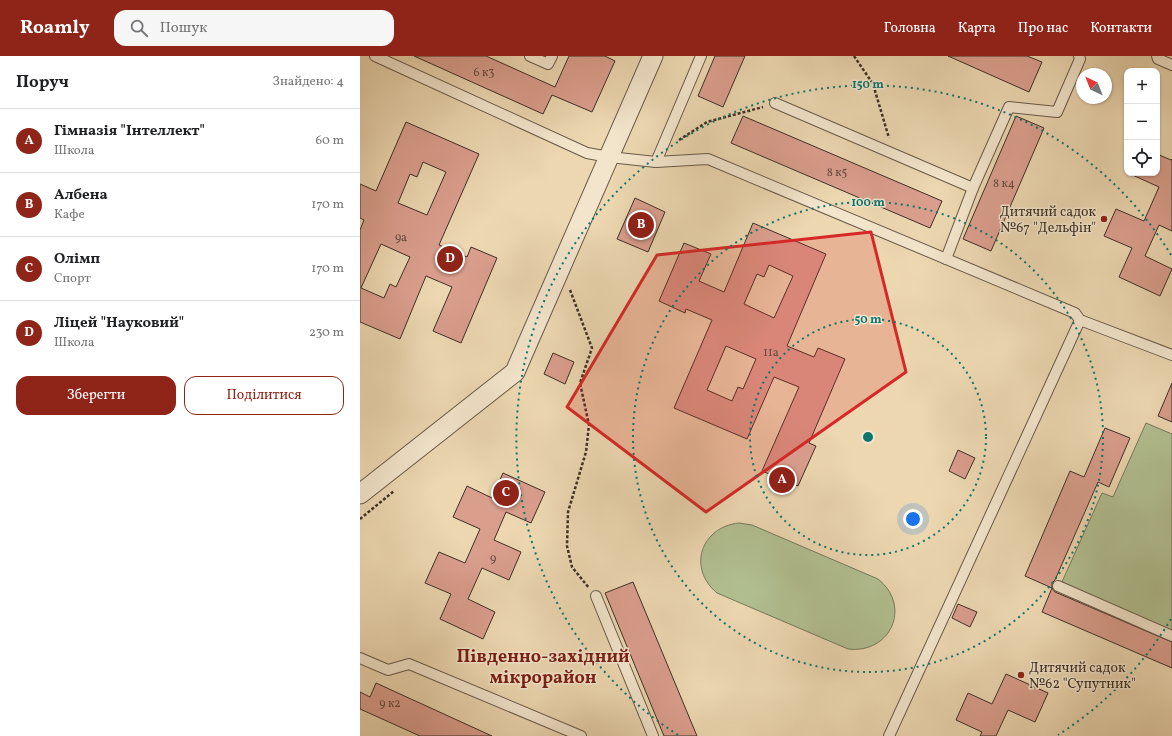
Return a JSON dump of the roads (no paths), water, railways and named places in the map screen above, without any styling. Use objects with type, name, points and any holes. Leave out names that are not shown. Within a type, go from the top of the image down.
[{"type":"street","points":[[360,494],[515,372],[609,157],[648,58]]},
{"type":"lane","points":[[375,56],[587,153],[609,157],[708,159],[1075,313],[1080,320],[1172,355]]},
{"type":"lane","points":[[530,56],[548,64],[552,56]]},
{"type":"lane","points":[[657,158],[701,56]]},
{"type":"lane","points":[[946,258],[973,188],[1009,107],[1057,112],[1080,59],[1079,56]]},
{"type":"lane","points":[[1157,56],[1158,59],[1172,65]]},
{"type":"lane","points":[[775,103],[973,188]]},
{"type":"lane","points":[[889,736],[1080,320]]},
{"type":"lane","points":[[1058,586],[1172,636]]},
{"type":"lane","points":[[596,596],[653,736]]},
{"type":"lane","points":[[360,658],[388,670],[409,664],[581,736]]},
{"type":"place","name":"Дитячий садок №67 \"Дельфін\"","points":[[1104,219]]},
{"type":"place","name":"Албена","points":[[641,225]]},
{"type":"place","name":"Ліцей \"Науковий\"","points":[[450,259]]},
{"type":"place","name":"Гімназія \"Інтеллект\"","points":[[782,480]]},
{"type":"place","name":"Олімп","points":[[506,493]]},
{"type":"place","name":"Дитячий садок №62 \"Супутник\"","points":[[1021,675]]},
{"type":"district","name":"Південно-західний мікрорайон","points":[[543,666]]}]
